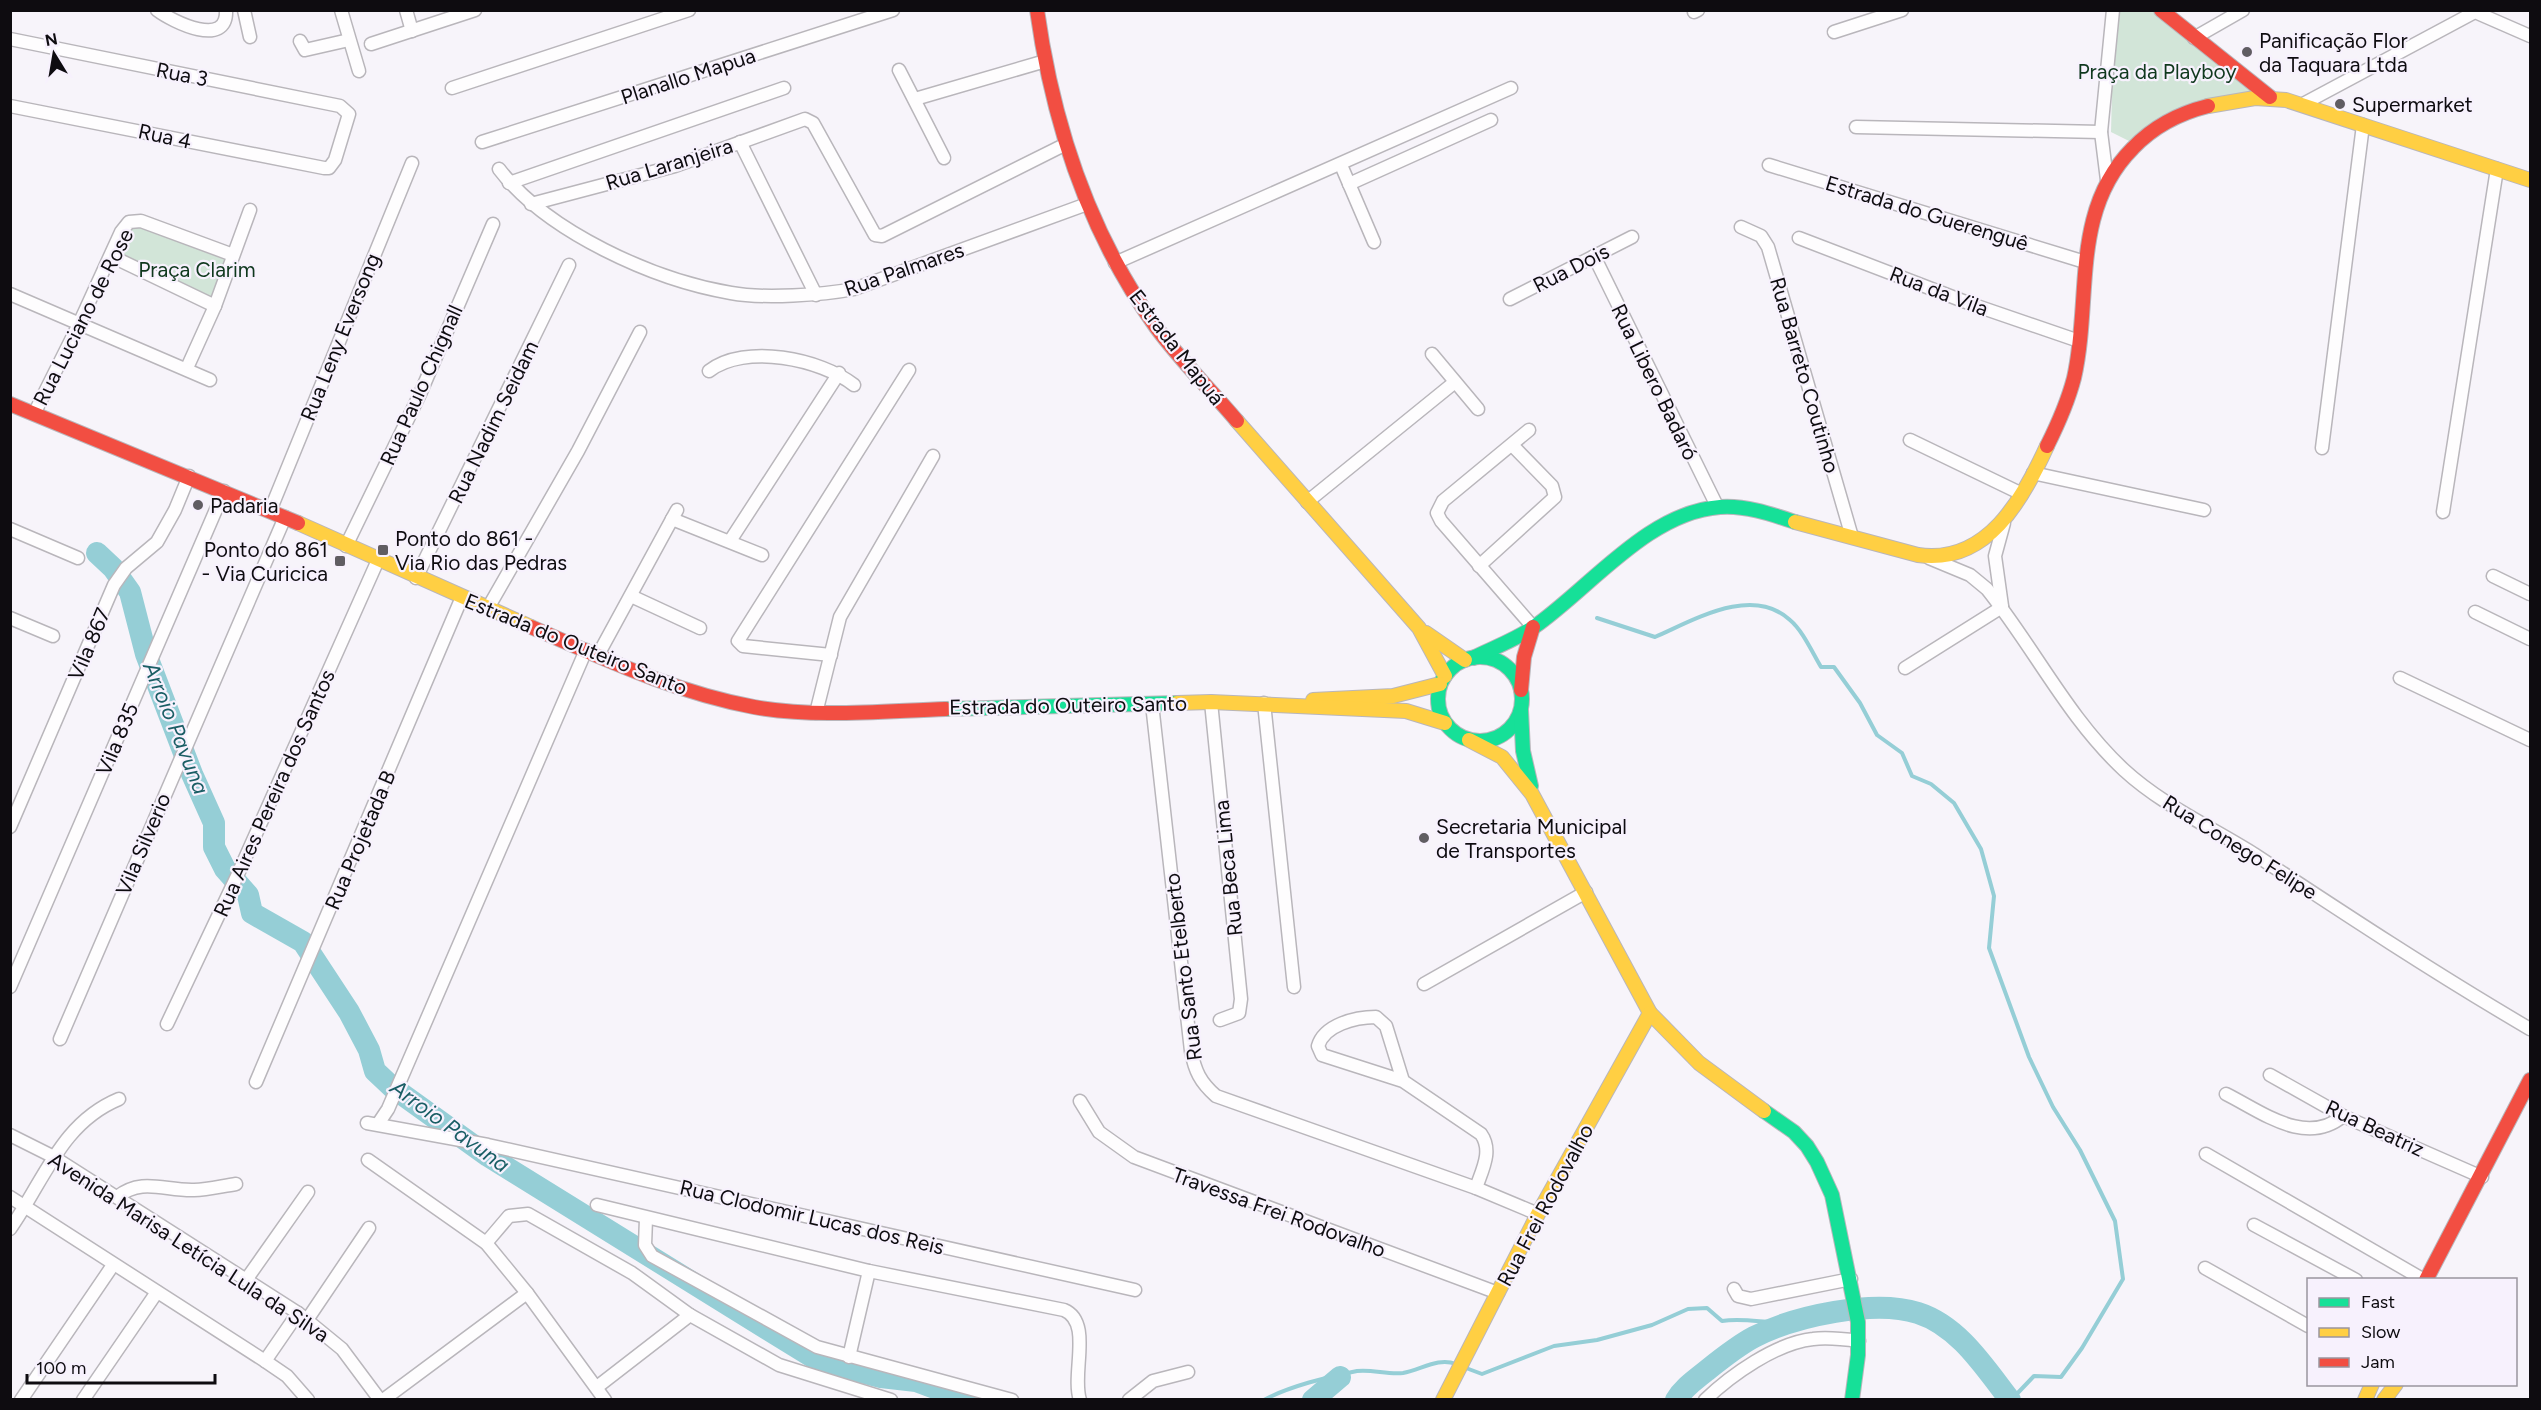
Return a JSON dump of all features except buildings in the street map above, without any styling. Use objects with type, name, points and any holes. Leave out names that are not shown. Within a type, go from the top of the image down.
[{"type":"main road","name":"Estrada Mapuá","points":[[1037,10],[1042,62],[1064,146],[1087,204],[1115,263],[1158,330],[1419,628],[1439,662],[1443,680]]},
{"type":"main road","points":[[2161,10],[2270,98]]},
{"type":"main road","points":[[1852,1400],[1859,1337],[1851,1282],[1834,1198],[1820,1165],[1805,1143],[1687,1054],[1650,1013],[1532,794],[1502,757],[1459,736],[1445,723],[1438,704],[1443,680],[1454,667],[1533,627],[1664,526],[1682,517],[1717,506],[1758,511],[1926,557],[1950,553],[1972,544],[2004,522],[2033,473],[2066,403],[2073,380],[2079,341],[2085,262],[2093,213],[2108,180],[2134,147],[2168,120],[2184,111],[2226,100],[2270,98],[2303,104],[2530,180]]},
{"type":"main road","name":"Estrada do Outeiro Santo","points":[[10,404],[224,491],[416,578],[648,678],[692,693],[755,707],[816,713],[1211,702],[1287,704],[1335,710],[1406,711],[1445,723]]},
{"type":"main road","points":[[1532,794],[1523,751],[1521,691],[1524,657],[1533,627]]},
{"type":"main road","name":"Estrada Mapuá","points":[[1419,628],[1469,659]]},
{"type":"main road","points":[[1469,659],[1483,658],[1503,665],[1512,672],[1521,691]]},
{"type":"main road","name":"Estrada do Outeiro Santo","points":[[1287,704],[1336,697],[1404,697],[1443,680]]},
{"type":"main road","points":[[1468,740],[1480,741],[1502,735],[1511,727],[1521,706]]},
{"type":"main road","name":"Rua Frei Rodovalho","points":[[1447,1394],[1538,1214],[1650,1013]]},
{"type":"main road","points":[[2426,1278],[2482,1177],[2530,1080]]},
{"type":"main road","points":[[2439,1278],[2442,1253]]},
{"type":"main road","points":[[2384,1400],[2394,1386]]},
{"type":"street","points":[[157,10],[183,26],[206,30],[222,27],[226,21],[226,10]]},
{"type":"street","points":[[244,10],[250,37]]},
{"type":"street","points":[[341,10],[360,71]]},
{"type":"street","points":[[406,10],[412,31]]},
{"type":"street","points":[[371,44],[475,10]]},
{"type":"street","points":[[452,88],[690,10]]},
{"type":"street","name":"Planallo Mapua","points":[[483,142],[893,10]]},
{"type":"street","points":[[1834,32],[1902,10]]},
{"type":"street","points":[[2108,180],[2101,132],[2113,10]]},
{"type":"street","points":[[2194,38],[2243,10]]},
{"type":"street","points":[[2303,104],[2475,11],[2530,36]]},
{"type":"street","name":"Rua 3","points":[[10,39],[340,105],[349,114],[334,164],[329,168],[319,167]]},
{"type":"street","points":[[300,41],[305,50],[349,40]]},
{"type":"street","points":[[915,99],[1042,62]]},
{"type":"street","points":[[899,70],[944,158]]},
{"type":"street","points":[[509,183],[784,88]]},
{"type":"street","points":[[1115,263],[1511,88]]},
{"type":"street","name":"Rua 4","points":[[10,106],[319,167]]},
{"type":"street","name":"Rua Laranjeira","points":[[531,204],[675,166],[805,119],[813,123],[878,236],[882,236],[1064,146]]},
{"type":"street","points":[[1349,184],[1491,120]]},
{"type":"street","points":[[2322,448],[2364,125]]},
{"type":"street","points":[[1856,127],[2101,132]]},
{"type":"street","points":[[740,142],[816,295]]},
{"type":"street","name":"Rua Leny Eversong","points":[[270,511],[412,164]]},
{"type":"street","points":[[1341,165],[1374,243]]},
{"type":"street","name":"Estrada do Guerenguê","points":[[1769,165],[2085,262]]},
{"type":"street","name":"Rua Palmares","points":[[499,169],[509,183],[531,204],[612,256],[671,277],[732,294],[816,295],[854,289],[1087,204]]},
{"type":"street","points":[[2443,512],[2497,169]]},
{"type":"street","points":[[187,368],[215,306],[250,210]]},
{"type":"street","name":"Rua Luciano de Rose","points":[[34,414],[126,225],[133,220],[233,255]]},
{"type":"street","name":"Rua Paulo Chignall","points":[[346,546],[420,394],[493,224]]},
{"type":"street","name":"Rua Barreto Coutinho","points":[[1741,227],[1761,236],[1768,247],[1852,537]]},
{"type":"street","name":"Rua Dois","points":[[1510,298],[1632,237]]},
{"type":"street","name":"Rua da Vila","points":[[1799,238],[1971,304],[2079,341]]},
{"type":"street","points":[[111,256],[215,306]]},
{"type":"street","name":"Rua Libero Badaró","points":[[1593,256],[1717,506]]},
{"type":"street","name":"Rua Nadim Seidam","points":[[416,578],[569,265]]},
{"type":"street","points":[[10,294],[187,368],[210,380]]},
{"type":"street","points":[[488,608],[583,440],[640,332]]},
{"type":"street","points":[[1432,354],[1478,409]]},
{"type":"street","points":[[710,371],[720,363],[751,357],[808,362],[839,373],[854,385]]},
{"type":"street","points":[[831,655],[743,646],[738,641],[909,369]]},
{"type":"street","points":[[730,542],[839,373]]},
{"type":"street","points":[[1308,502],[1455,382]]},
{"type":"street","points":[[1529,430],[1443,501],[1438,508],[1441,521],[1533,627]]},
{"type":"street","points":[[1910,440],[2022,494]]},
{"type":"street","points":[[1479,566],[1555,497],[1552,486],[1512,445]]},
{"type":"street","points":[[816,713],[837,626],[846,605],[933,456]]},
{"type":"street","points":[[2033,473],[2204,510]]},
{"type":"street","name":"Vila 867","points":[[10,827],[114,585],[126,568],[157,542],[175,510],[189,477]]},
{"type":"street","name":"Vila 835","points":[[10,987],[224,491]]},
{"type":"street","points":[[592,652],[630,596],[675,515],[762,555]]},
{"type":"street","name":"Vila Silverio","points":[[60,1039],[285,517]]},
{"type":"street","name":"Rua Conego Felipe","points":[[2002,608],[1995,556],[2004,522]]},
{"type":"street","points":[[10,529],[78,558]]},
{"type":"street","points":[[1974,578],[1964,556],[1972,544],[1988,546],[1995,556]]},
{"type":"street","name":"Rua Conego Felipe","points":[[1926,557],[1974,578],[2002,608],[2048,678],[2080,721],[2126,771],[2162,798],[2530,1029]]},
{"type":"street","name":"Rua Aires Pereira dos Santos","points":[[167,1024],[238,874],[378,560]]},
{"type":"street","points":[[2493,576],[2530,594]]},
{"type":"street","points":[[630,596],[700,628]]},
{"type":"street","name":"Rua Projetada B","points":[[256,1082],[462,597]]},
{"type":"street","points":[[1905,668],[2002,608]]},
{"type":"street","points":[[2475,612],[2530,639]]},
{"type":"street","points":[[10,618],[53,636]]},
{"type":"street","name":"Rua Clodomir Lucas dos Reis","points":[[592,652],[388,1109],[372,1124],[488,1145],[1135,1290]]},
{"type":"street","points":[[2400,678],[2530,740]]},
{"type":"street","name":"Rua Beca Lima","points":[[1211,702],[1241,999],[1239,1013],[1220,1020]]},
{"type":"street","points":[[1264,703],[1294,987]]},
{"type":"street","name":"Rua Santo Etelberto","points":[[1152,704],[1191,1051],[1196,1072],[1203,1085],[1216,1096],[1476,1188],[1538,1214]]},
{"type":"street","points":[[1424,984],[1586,892]]},
{"type":"street","points":[[1403,1081],[1386,1026],[1376,1017],[1346,1023],[1325,1033],[1320,1040],[1318,1046],[1322,1055],[1403,1081],[1481,1134],[1486,1140],[1487,1156],[1476,1188]]},
{"type":"street","name":"Rua Beatriz","points":[[2270,1075],[2343,1116],[2482,1177]]},
{"type":"street","points":[[2226,1094],[2285,1124],[2302,1128],[2322,1129],[2343,1116]]},
{"type":"street","points":[[10,1229],[27,1205],[52,1156],[85,1118],[119,1098]]},
{"type":"street","name":"Travessa Frei Rodovalho","points":[[1080,1101],[1099,1132],[1134,1157],[1497,1293]]},
{"type":"street","name":"Avenida Marisa Letícia Lula da Silva","points":[[10,1135],[52,1156],[302,1317],[342,1349],[382,1400]]},
{"type":"street","points":[[2206,1154],[2422,1278]]},
{"type":"street","points":[[368,1160],[486,1243],[527,1293],[605,1400]]},
{"type":"street","points":[[117,1197],[136,1185],[197,1190],[236,1184]]},
{"type":"street","points":[[246,1280],[308,1192]]},
{"type":"street","points":[[10,1197],[27,1205],[113,1264],[265,1361],[287,1376],[308,1400]]},
{"type":"street","name":"Rua Clodomir Lucas dos Reis","points":[[597,1205],[646,1219],[869,1271],[1071,1313],[1078,1325],[1080,1336],[1076,1380],[1080,1400]]},
{"type":"street","points":[[486,1243],[509,1216],[528,1214],[618,1264],[690,1316],[779,1365],[891,1400]]},
{"type":"street","points":[[646,1219],[645,1245],[652,1256],[801,1340],[849,1357],[1012,1400]]},
{"type":"street","points":[[2254,1225],[2352,1278]]},
{"type":"street","points":[[265,1361],[302,1317],[369,1228]]},
{"type":"street","points":[[21,1400],[113,1264]]},
{"type":"street","points":[[2205,1268],[2307,1325]]},
{"type":"street","points":[[849,1357],[869,1271]]},
{"type":"street","points":[[1734,1289],[1738,1296],[1751,1299],[1851,1282]]},
{"type":"street","points":[[83,1400],[157,1292]]},
{"type":"street","points":[[382,1400],[527,1293]]},
{"type":"street","points":[[597,1387],[690,1316]]},
{"type":"street","points":[[1705,1400],[1741,1371],[1799,1342],[1859,1337]]},
{"type":"street","points":[[1129,1400],[1153,1381],[1188,1372]]},
{"type":"green space","name":"Praça da Playboy","points":[[2114,11],[2155,11],[2258,93],[2244,93],[2135,144],[2111,132]]},
{"type":"green space","name":"Praça Clarim","points":[[129,222],[233,255],[215,306],[111,256]]},
{"type":"waterway","name":"Arroio Pavuna","points":[[97,553],[113,568],[130,592],[146,654],[192,774],[214,823],[214,847],[225,869],[248,895],[252,913],[303,942],[349,1012],[369,1050],[375,1071],[392,1087],[488,1156],[819,1361],[881,1377],[916,1381],[967,1400]]},
{"type":"waterway","points":[[1597,618],[1655,637],[1723,609],[1758,606],[1775,610],[1790,620],[1799,630],[1821,667],[1834,667],[1860,703],[1877,735],[1902,753],[1912,776],[1931,784],[1954,803],[1981,849],[1994,896],[1989,948],[2029,1057],[2053,1107],[2080,1150],[2115,1221],[2123,1279],[2082,1348],[2061,1377],[2034,1376],[2011,1400]]},
{"type":"waterway","points":[[1466,1368],[1482,1374],[1554,1346],[1597,1340],[1652,1325],[1688,1309],[1707,1308],[1722,1321],[1794,1322]]},
{"type":"waterway","name":"Arroio Pavuna","points":[[1676,1400],[1694,1381],[1741,1344],[1771,1329],[1812,1316],[1880,1308],[1918,1313],[1946,1328],[1970,1349],[2010,1400]]},
{"type":"waterway","points":[[1264,1400],[1309,1382],[1357,1371],[1403,1373],[1436,1363],[1456,1364]]},
{"type":"waterway","name":"Arroio Pavuna","points":[[1313,1400],[1340,1377]]},
{"type":"traffic: fast","points":[[1473,658],[1534,627],[1621,554],[1668,522],[1694,512],[1720,507],[1739,507],[1795,522]]},
{"type":"traffic: fast","points":[[1480,657],[1496,660],[1510,669],[1519,683],[1522,699],[1519,715],[1510,729],[1496,738],[1480,741],[1464,738],[1450,729],[1441,715],[1438,699],[1441,683],[1450,669],[1464,660],[1480,657]]},
{"type":"traffic: fast","points":[[946,709],[1177,703]]},
{"type":"traffic: fast","points":[[1521,710],[1523,751],[1531,786]]},
{"type":"traffic: fast","points":[[1764,1111],[1794,1132],[1807,1146],[1832,1195],[1858,1322],[1858,1355],[1852,1400]]},
{"type":"traffic: slow","points":[[2208,106],[2255,98],[2286,100],[2530,180]]},
{"type":"traffic: slow","points":[[1237,421],[1419,628],[1445,676]]},
{"type":"traffic: slow","points":[[1795,522],[1918,555],[1942,555],[1964,550],[1983,539],[2014,506],[2047,446]]},
{"type":"traffic: slow","points":[[298,523],[531,627]]},
{"type":"traffic: slow","points":[[1426,633],[1465,660]]},
{"type":"traffic: slow","points":[[1313,700],[1393,696],[1440,684]]},
{"type":"traffic: slow","points":[[1177,703],[1211,702],[1406,711],[1445,723]]},
{"type":"traffic: slow","points":[[1469,740],[1502,757],[1532,794],[1650,1013],[1699,1063],[1764,1111]]},
{"type":"traffic: slow","points":[[1443,1400],[1538,1214],[1650,1013]]},
{"type":"traffic: slow","points":[[2365,1400],[2371,1386]]},
{"type":"traffic: slow","points":[[2384,1400],[2394,1386]]},
{"type":"traffic: jam","points":[[1037,10],[1044,53],[1064,136],[1077,176],[1111,254],[1156,327],[1237,421]]},
{"type":"traffic: jam","points":[[2161,10],[2270,97]]},
{"type":"traffic: jam","points":[[2047,446],[2074,378],[2091,228],[2100,199],[2113,173],[2141,140],[2168,122],[2208,106]]},
{"type":"traffic: jam","points":[[10,404],[298,523]]},
{"type":"traffic: jam","points":[[531,627],[668,684],[724,701],[754,707],[825,713],[946,709]]},
{"type":"traffic: jam","points":[[1521,690],[1524,657],[1533,627]]},
{"type":"traffic: jam","points":[[2427,1278],[2530,1080]]},
{"type":"place","name":"Panificação Flor da Taquara Ltda","points":[[2247,52]]},
{"type":"place","name":"Supermarket","points":[[2340,104]]},
{"type":"place","name":"Padaria","points":[[198,505]]},
{"type":"place","name":"Ponto do 861 - Via Rio das Pedras","points":[[383,550]]},
{"type":"place","name":"Ponto do 861 - Via Curicica","points":[[340,561]]},
{"type":"place","name":"Secretaria Municipal de Transportes","points":[[1424,838]]}]
